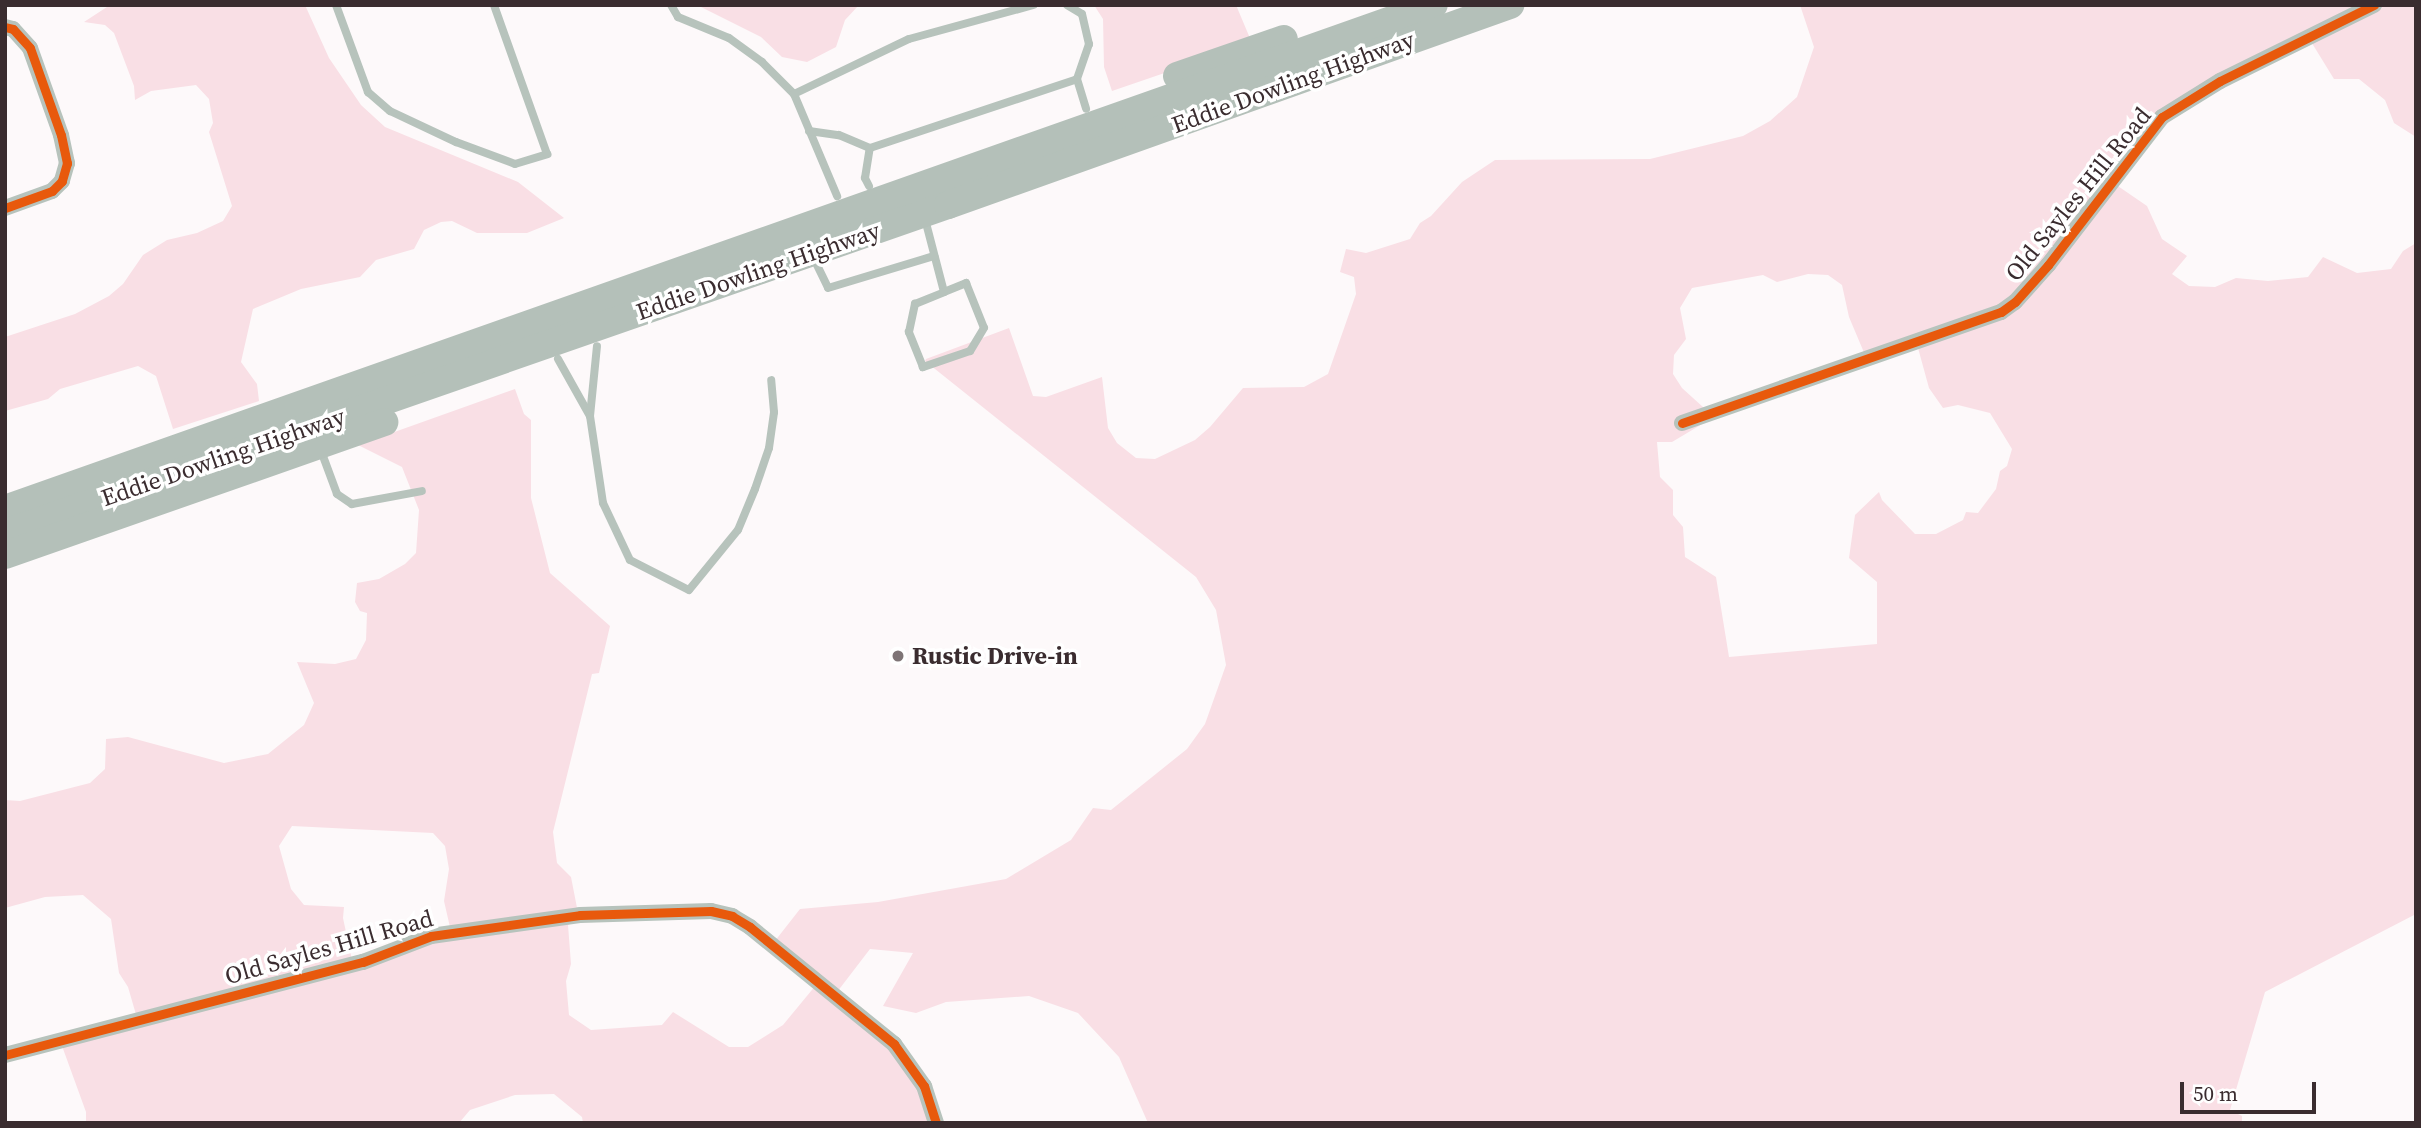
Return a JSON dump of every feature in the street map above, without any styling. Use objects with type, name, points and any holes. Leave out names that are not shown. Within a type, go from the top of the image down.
[{"type":"highway","points":[[5,491],[1254,48],[1350,18],[1412,5]]},
{"type":"highway","name":"Eddie Dowling Highway","points":[[5,509],[1434,5]]},
{"type":"highway","name":"Eddie Dowling Highway","points":[[5,533],[936,210],[1510,5]]},
{"type":"highway","points":[[5,555],[597,346],[817,265],[936,210]]},
{"type":"street","name":"Old Sayles Hill Road","points":[[1682,423],[2001,312],[2015,302],[2041,273],[2162,117],[2220,81],[2374,5]]},
{"type":"street","points":[[5,27],[13,29],[30,48],[61,135],[67,163],[62,181],[52,191],[5,208]]},
{"type":"street","name":"Old Sayles Hill Road","points":[[5,1055],[363,962],[431,936],[580,915],[711,911],[732,916],[750,927],[894,1044],[923,1086],[936,1123]]},
{"type":"lane","points":[[337,5],[368,92],[390,111],[456,142],[515,164],[547,155],[494,5]]},
{"type":"lane","points":[[671,5],[678,17],[729,38],[762,62],[794,94],[837,196]]},
{"type":"lane","points":[[794,94],[909,39],[1033,5]]},
{"type":"lane","points":[[1068,5],[1082,14],[1089,44],[1077,79],[1086,109]]},
{"type":"lane","points":[[809,131],[839,135],[870,148],[1077,79]]},
{"type":"lane","points":[[869,186],[865,178],[870,148]]},
{"type":"lane","points":[[936,210],[934,256],[944,292]]},
{"type":"lane","points":[[817,265],[828,288],[934,256]]},
{"type":"lane","points":[[967,283],[984,328],[970,351],[923,367],[909,332],[915,304],[944,292],[967,283]]},
{"type":"lane","points":[[597,346],[590,416],[603,503],[630,560],[689,590],[738,530],[755,489],[769,448],[774,412],[771,380]]},
{"type":"lane","points":[[558,359],[590,416]]},
{"type":"lane","points":[[319,445],[337,494],[352,504],[422,491]]},
{"type":"shaded area","points":[[110,5],[305,5],[329,58],[361,105],[385,127],[518,182],[564,218],[527,233],[477,233],[452,221],[441,222],[424,230],[414,249],[376,260],[360,277],[301,289],[253,309],[241,362],[257,384],[259,401],[173,429],[156,376],[138,366],[60,389],[48,399],[5,411],[5,337],[75,314],[109,296],[123,284],[143,255],[167,240],[197,233],[223,221],[232,206],[209,132],[213,123],[209,99],[196,85],[151,91],[135,100],[134,86],[114,33],[105,25],[84,22]]},
{"type":"shaded area","points":[[697,5],[859,5],[845,20],[836,47],[807,62],[782,57],[761,37]]},
{"type":"shaded area","points":[[1094,5],[1236,5],[1252,43],[1112,91],[1104,67],[1103,19]]},
{"type":"shaded area","points":[[1800,5],[2416,5],[2416,137],[2394,123],[2385,100],[2359,79],[2334,79],[2310,40],[2194,94],[2112,182],[2147,206],[2162,239],[2187,256],[2172,274],[2189,286],[2215,287],[2236,278],[2268,281],[2308,277],[2323,257],[2357,273],[2391,269],[2403,251],[2416,243],[2416,914],[2265,992],[2230,1110],[2242,1116],[2242,1123],[1148,1123],[1119,1057],[1078,1013],[1029,996],[946,1002],[916,1013],[883,1006],[913,953],[870,949],[834,996],[884,1038],[916,1077],[932,1123],[583,1123],[582,1117],[554,1094],[515,1095],[470,1110],[459,1123],[86,1123],[86,1112],[62,1046],[137,1018],[128,987],[119,973],[111,919],[83,895],[45,897],[5,908],[5,800],[20,801],[90,783],[105,769],[106,739],[128,737],[224,763],[268,754],[304,725],[314,703],[297,662],[335,664],[356,659],[366,640],[367,613],[360,611],[355,602],[357,583],[379,579],[405,564],[416,553],[419,510],[402,467],[358,445],[515,389],[524,414],[531,420],[531,498],[550,573],[610,626],[599,673],[592,674],[553,832],[557,863],[571,877],[579,918],[568,925],[571,964],[566,981],[569,1015],[591,1030],[662,1025],[673,1012],[729,1047],[748,1047],[783,1025],[816,985],[771,946],[800,909],[878,902],[1006,879],[1071,840],[1093,808],[1111,810],[1187,749],[1205,724],[1226,665],[1216,610],[1196,577],[925,361],[926,359],[1009,328],[1033,396],[1046,397],[1102,377],[1108,428],[1117,443],[1136,458],[1155,459],[1195,440],[1210,427],[1243,388],[1304,387],[1328,374],[1356,294],[1354,277],[1340,272],[1346,249],[1366,253],[1410,239],[1420,223],[1431,216],[1462,182],[1495,160],[1650,159],[1743,136],[1770,121],[1797,97],[1814,47]],"holes":[[[1808,274],[1828,275],[1842,285],[1849,317],[1868,362],[1918,348],[1929,388],[1943,408],[1958,405],[1990,413],[2012,449],[2007,466],[2000,471],[1996,489],[1978,513],[1966,512],[1963,520],[1936,534],[1915,534],[1882,500],[1879,492],[1855,515],[1849,558],[1877,582],[1877,644],[1729,657],[1716,577],[1685,557],[1683,527],[1673,515],[1673,490],[1660,477],[1657,442],[1672,442],[1714,417],[1682,388],[1673,374],[1674,355],[1686,339],[1680,308],[1692,288],[1763,275],[1777,282]],[[292,826],[433,833],[445,846],[449,869],[444,901],[452,936],[352,960],[343,918],[344,907],[304,905],[291,889],[279,846]]]},
{"type":"cycle path","points":[[1682,423],[2001,312],[2015,302],[2048,265],[2162,117],[2220,81],[2374,5]]},
{"type":"cycle path","points":[[5,27],[13,29],[30,48],[61,135],[67,163],[62,181],[52,191],[5,208]]},
{"type":"cycle path","points":[[5,1055],[363,962],[431,936],[580,915],[711,911],[732,916],[750,927],[894,1044],[924,1086],[936,1123]]},
{"type":"place","name":"Rustic Drive-in","points":[[898,656]]}]
